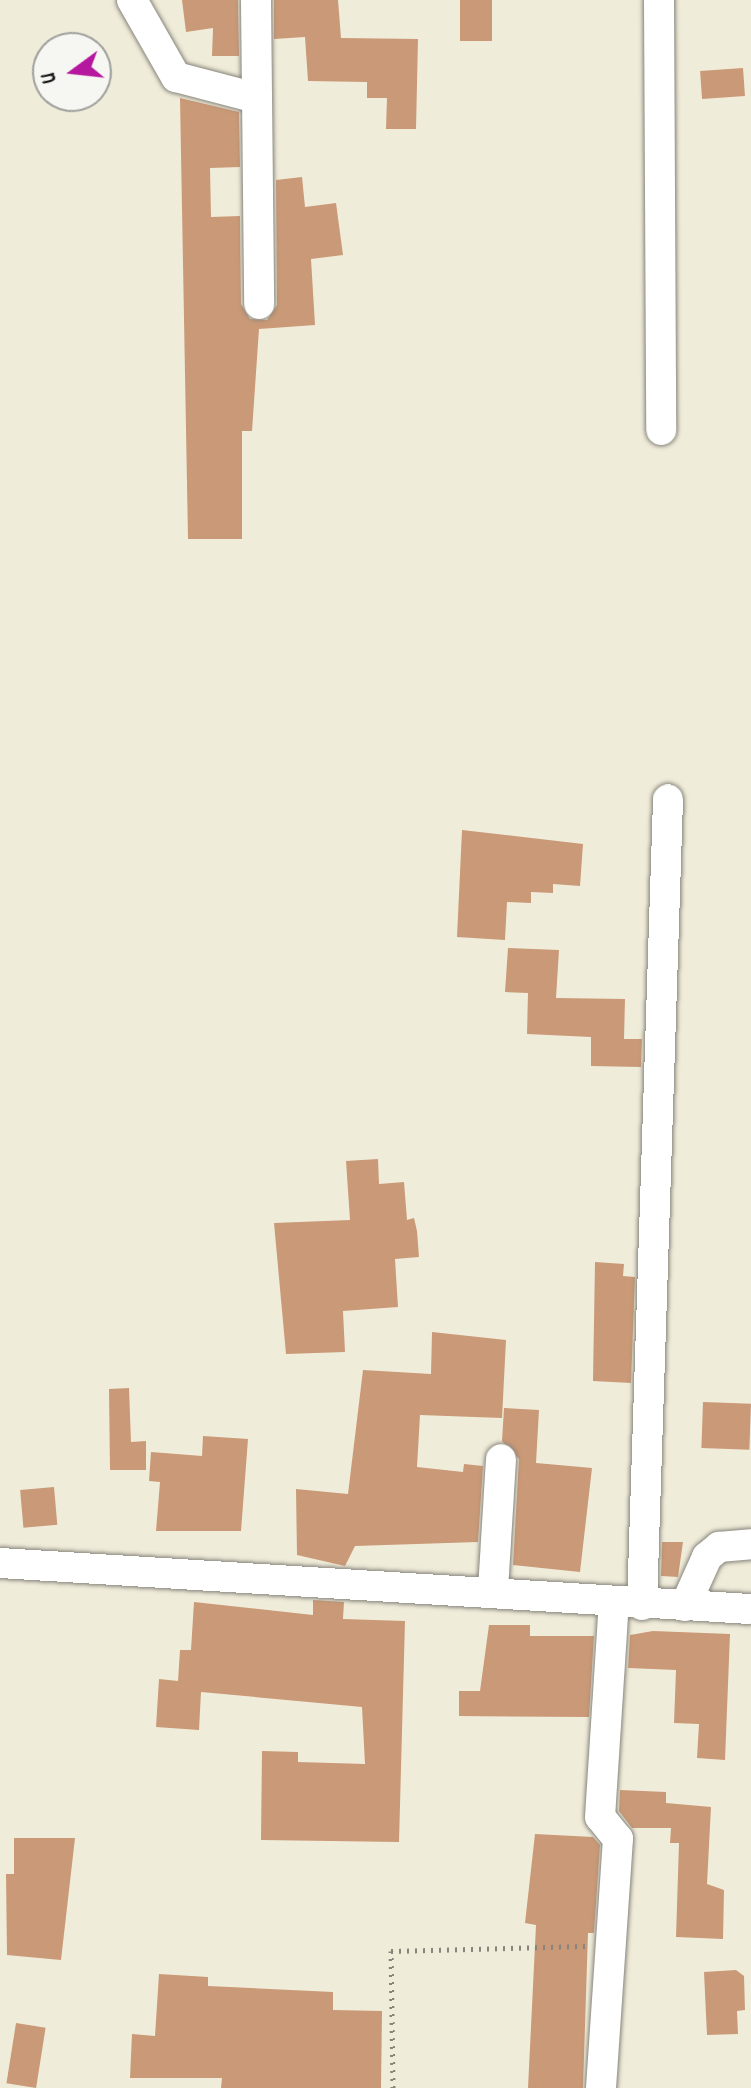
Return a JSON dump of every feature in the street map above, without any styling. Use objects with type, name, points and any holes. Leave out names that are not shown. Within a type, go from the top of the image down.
[{"type":"street","points":[[132,0],[176,77],[256,98]]},
{"type":"street","points":[[256,0],[259,304]]},
{"type":"street","points":[[659,0],[661,430]]},
{"type":"street","points":[[601,2088],[605,1954],[615,1936],[618,1839],[600,1817],[628,1604],[668,799]]},
{"type":"street","points":[[493,1590],[501,1459]]},
{"type":"street","points":[[685,1606],[707,1557],[719,1547],[751,1544]]},
{"type":"street","points":[[0,1563],[493,1590],[628,1604],[751,1609]]},
{"type":"path","points":[[393,2088],[391,1951],[589,1946],[605,1954]]},
{"type":"building","points":[[182,0],[238,0],[239,56],[212,56],[213,28],[186,32]]},
{"type":"building","points":[[274,0],[338,0],[341,38],[418,39],[416,129],[386,129],[387,98],[367,98],[367,82],[308,81],[305,37],[274,39]]},
{"type":"building","points":[[460,0],[492,0],[492,41],[460,41]]},
{"type":"building","points":[[743,68],[745,96],[702,99],[700,71]]},
{"type":"building","points":[[180,98],[239,112],[240,167],[210,168],[211,217],[240,216],[241,304],[250,319],[267,320],[277,305],[276,180],[302,177],[305,207],[336,203],[343,255],[311,259],[315,325],[259,329],[252,431],[242,431],[242,539],[188,539]]},
{"type":"building","points":[[462,830],[583,844],[580,886],[553,884],[553,893],[531,892],[531,903],[507,902],[505,940],[457,937]]},
{"type":"building","points":[[508,948],[559,950],[556,998],[625,999],[624,1039],[642,1039],[641,1067],[591,1066],[591,1037],[527,1034],[528,993],[505,992]]},
{"type":"building","points":[[378,1159],[379,1184],[404,1182],[407,1220],[414,1218],[417,1231],[419,1257],[395,1259],[398,1307],[343,1311],[345,1352],[286,1354],[274,1223],[350,1220],[346,1161]]},
{"type":"building","points":[[595,1262],[624,1264],[623,1276],[635,1277],[631,1383],[593,1381]]},
{"type":"building","points":[[432,1332],[506,1340],[502,1418],[420,1415],[417,1467],[463,1472],[464,1464],[483,1466],[478,1542],[355,1546],[345,1566],[297,1555],[296,1489],[348,1494],[363,1370],[431,1374]]},
{"type":"building","points":[[129,1388],[131,1442],[146,1441],[146,1470],[110,1470],[109,1389]]},
{"type":"building","points":[[703,1402],[751,1404],[749,1450],[701,1448]]},
{"type":"building","points":[[504,1408],[539,1410],[536,1463],[592,1468],[580,1572],[513,1565],[519,1459],[502,1441]]},
{"type":"building","points":[[203,1436],[248,1439],[241,1531],[156,1531],[160,1482],[149,1481],[151,1452],[202,1456]]},
{"type":"building","points":[[54,1487],[57,1525],[23,1528],[20,1490]]},
{"type":"building","points":[[662,1542],[683,1542],[678,1577],[661,1576]]},
{"type":"building","points":[[313,1600],[344,1602],[343,1619],[405,1621],[399,1842],[261,1840],[262,1751],[298,1752],[298,1762],[365,1764],[362,1707],[201,1692],[199,1730],[156,1727],[159,1679],[178,1681],[180,1650],[191,1650],[194,1602],[313,1615]]},
{"type":"building","points":[[489,1625],[530,1625],[530,1636],[594,1636],[589,1717],[459,1716],[459,1691],[480,1691]]},
{"type":"building","points":[[653,1631],[730,1634],[725,1760],[697,1758],[699,1724],[674,1723],[676,1670],[628,1668],[630,1635]]},
{"type":"building","points":[[620,1790],[666,1792],[666,1803],[711,1807],[707,1884],[724,1890],[723,1939],[676,1937],[679,1843],[670,1843],[671,1828],[632,1828],[619,1811]]},
{"type":"building","points":[[535,1834],[593,1837],[600,1845],[594,1933],[588,1933],[583,2088],[528,2088],[536,1925],[525,1923]]},
{"type":"building","points":[[14,1838],[75,1838],[61,1960],[7,1955],[6,1874],[14,1874]]},
{"type":"building","points":[[736,1970],[744,1976],[745,2010],[737,2011],[738,2034],[707,2035],[704,1972]]},
{"type":"building","points":[[159,1974],[208,1977],[208,1986],[333,1992],[333,2010],[382,2011],[381,2088],[221,2088],[222,2078],[130,2078],[132,2034],[155,2036]]},
{"type":"building","points":[[16,2023],[46,2028],[36,2088],[6,2083]]}]
